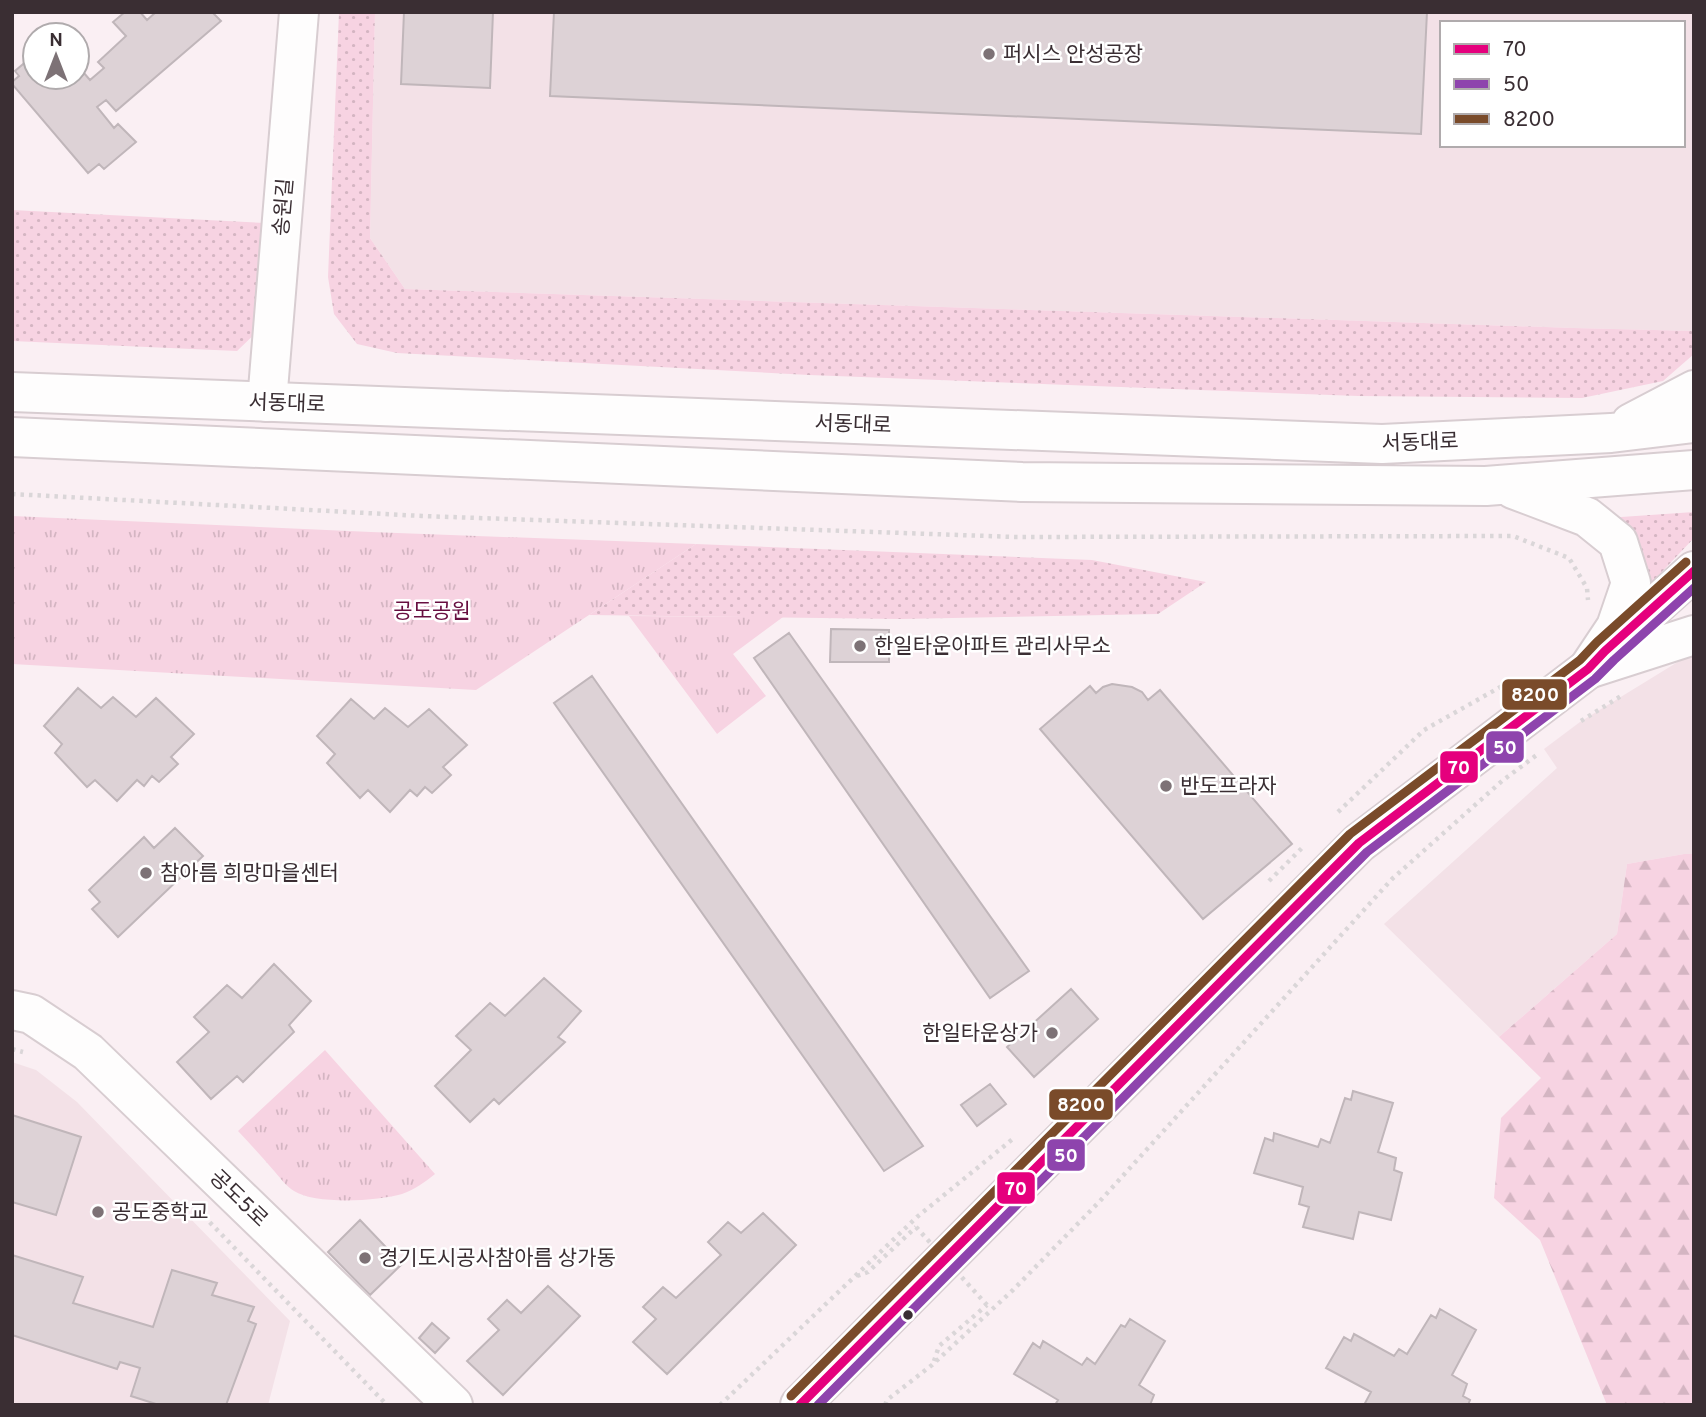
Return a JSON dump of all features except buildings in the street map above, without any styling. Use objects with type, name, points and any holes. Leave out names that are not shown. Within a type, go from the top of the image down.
[{"type":"main road","name":"송원길","points":[[267,402],[299,12]]},
{"type":"main road","points":[[1611,433],[1694,390]]},
{"type":"main road","name":"서동대로","points":[[12,392],[1382,444],[1611,433],[1694,424]]},
{"type":"main road","name":"서동대로","points":[[12,437],[1022,482],[1505,485],[1694,470]]},
{"type":"main road","points":[[1505,485],[1587,517],[1618,542],[1631,583],[1616,627],[1588,669]]},
{"type":"main road","points":[[800,1405],[1359,843],[1588,669],[1694,571]]},
{"type":"main road","points":[[1588,669],[1694,635]]},
{"type":"main road","name":"공도5로","points":[[12,1010],[31,1014],[88,1052],[453,1405]]},
{"type":"path","points":[[12,494],[422,516],[1016,537],[1513,536],[1569,558],[1587,588],[1588,610]]},
{"type":"path","points":[[1332,818],[1424,730],[1520,676]]},
{"type":"path","points":[[1580,722],[1632,690]]},
{"type":"path","points":[[886,1405],[887,1400],[932,1365],[1013,1290],[1100,1201],[1392,879],[1502,781],[1544,749]]},
{"type":"path","points":[[1268,881],[1304,845]]},
{"type":"path","points":[[12,1049],[26,1053]]},
{"type":"path","points":[[720,1405],[917,1217],[1014,1138]]},
{"type":"path","points":[[183,1195],[387,1405]]},
{"type":"path","points":[[853,1278],[868,1272],[915,1227],[987,1305],[939,1346],[932,1365]]},
{"type":"shaded area","points":[[375,12],[1694,12],[1694,331],[405,289],[370,238]]},
{"type":"shaded area","points":[[1694,652],[1694,854],[1627,864],[1617,934],[1499,1037],[1384,924],[1557,768],[1544,749],[1580,722]]},
{"type":"shaded area","name":"공도중학교","points":[[12,1062],[36,1070],[77,1102],[290,1321],[268,1405],[12,1405]]},
{"type":"green space","points":[[339,12],[375,12],[370,238],[405,289],[1694,331],[1694,354],[1663,381],[1582,398],[1358,396],[809,375],[397,353],[357,344],[334,314],[328,277]]},
{"type":"green space","points":[[12,210],[265,223],[260,329],[237,351],[12,341]]},
{"type":"green space","points":[[1694,512],[1694,538],[1637,598],[1592,519]]},
{"type":"green space","name":"공도공원","points":[[12,516],[696,544],[476,690],[12,664]]},
{"type":"green space","points":[[696,544],[1092,560],[1206,582],[1158,614],[900,619],[589,615]]},
{"type":"green space","points":[[629,616],[783,617],[733,654],[766,696],[717,734]]},
{"type":"green space","points":[[1694,854],[1694,1405],[1607,1405],[1540,1240],[1494,1198],[1501,1118],[1541,1078],[1499,1037],[1617,934],[1627,864]]},
{"type":"green space","points":[[325,1050],[435,1174],[402,1194],[363,1200],[316,1198],[289,1187],[238,1131]]},
{"type":"transit line","name":"8200","points":[[791,1396],[1350,834],[1580,660],[1686,562]]},
{"type":"transit line","name":"70","points":[[800,1405],[1359,843],[1588,669],[1694,571]]},
{"type":"transit line","name":"50","points":[[818,1405],[1367,852],[1595,679],[1694,588]]},
{"type":"place","name":"퍼시스 안성공장","points":[[989,54]]},
{"type":"place","name":"한일타운아파트 관리사무소","points":[[860,646]]},
{"type":"place","name":"반도프라자","points":[[1166,786]]},
{"type":"place","name":"참아름 희망마을센터","points":[[146,873]]},
{"type":"place","name":"한일타운상가","points":[[1052,1033]]},
{"type":"place","name":"공도중학교","points":[[98,1212]]},
{"type":"place","name":"경기도시공사참아름 상가동","points":[[365,1258]]}]
